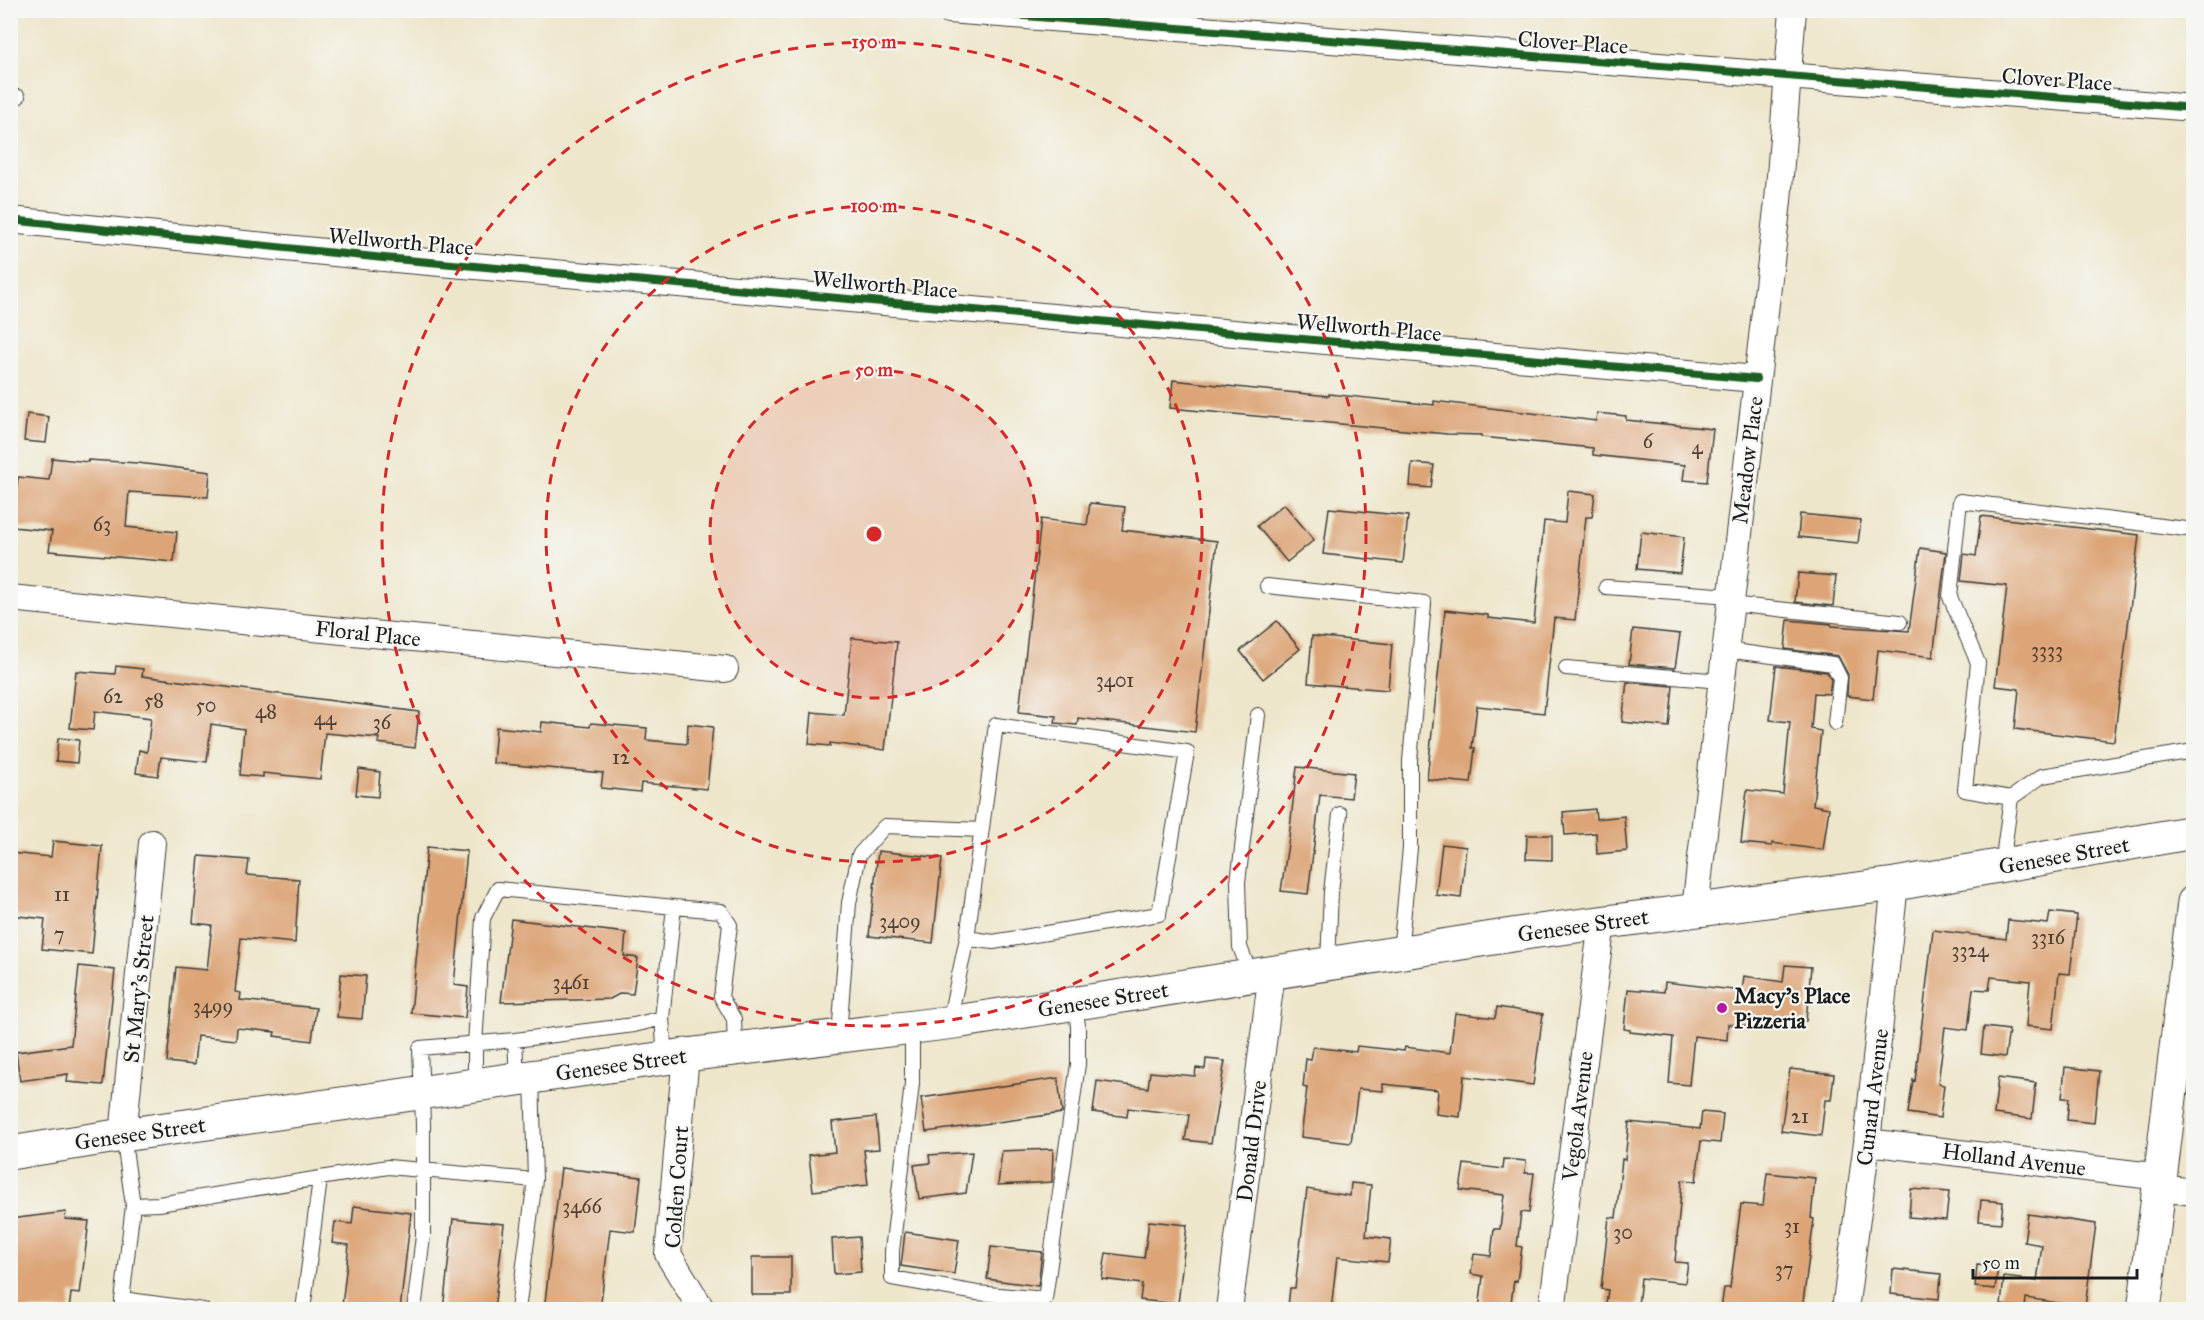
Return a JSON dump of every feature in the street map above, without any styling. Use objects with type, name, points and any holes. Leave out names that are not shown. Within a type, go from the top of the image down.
[{"type":"main road","name":"Genesee Street","points":[[10,1153],[675,1057],[949,1022],[1602,922],[1895,884],[2193,832]]},
{"type":"main road","points":[[2144,1310],[2193,908]]},
{"type":"street","name":"Clover Place","points":[[949,10],[2193,108]]},
{"type":"street","name":"Meadow Place","points":[[1695,909],[1778,201],[1793,10]]},
{"type":"street","name":"Wellworth Place","points":[[10,220],[384,258],[1756,379]]},
{"type":"street","name":"Floral Place","points":[[10,598],[725,669]]},
{"type":"street","name":"St Mary's Street","points":[[123,1135],[152,843]]},
{"type":"street","name":"Cunard Avenue","points":[[1845,1310],[1867,1142],[1895,884]]},
{"type":"street","name":"Vegola Avenue","points":[[1552,1310],[1602,922]]},
{"type":"street","name":"Donald Drive","points":[[1229,1310],[1262,974]]},
{"type":"street","name":"Colden Court","points":[[675,1057],[668,1254],[702,1310]]},
{"type":"street","name":"Holland Avenue","points":[[1867,1142],[2161,1183],[2193,1192]]},
{"type":"lane","points":[[2193,530],[1960,501],[1950,597],[1978,663],[1965,790],[2011,798],[2042,776],[2193,751]]},
{"type":"lane","points":[[1267,586],[1424,603],[1410,761],[1410,848],[1400,952]]},
{"type":"lane","points":[[1606,587],[1731,600],[1900,622]]},
{"type":"lane","points":[[1725,650],[1833,664],[1840,678],[1835,723]]},
{"type":"lane","points":[[1566,669],[1721,681]]},
{"type":"lane","points":[[1258,715],[1238,882],[1240,946],[1262,974]]},
{"type":"lane","points":[[949,1022],[967,938],[996,725],[1187,752],[1159,914],[993,942],[967,938]]},
{"type":"lane","points":[[2002,866],[2011,798]]},
{"type":"lane","points":[[1328,963],[1331,892],[1340,814]]},
{"type":"lane","points":[[839,1036],[849,903],[859,855],[885,826],[982,830]]},
{"type":"lane","points":[[475,1085],[474,1044],[483,918],[498,889],[721,911],[730,925],[721,996],[734,1019],[735,1049]]},
{"type":"lane","points":[[674,907],[662,1018],[675,1057]]},
{"type":"lane","points":[[912,1027],[912,1084],[892,1251],[892,1278],[976,1293],[1045,1299],[1078,1064],[1078,1026],[1075,1003]]},
{"type":"lane","points":[[414,1310],[423,1236],[423,1093],[420,1048],[515,1040],[634,1025],[662,1018]]},
{"type":"lane","points":[[515,1040],[525,1078],[535,1180],[518,1310]]},
{"type":"lane","points":[[123,1135],[133,1205],[122,1304],[203,1310]]},
{"type":"lane","points":[[133,1205],[159,1204],[388,1167],[424,1172],[535,1180]]},
{"type":"lane","points":[[303,1310],[320,1179]]},
{"type":"building","points":[[1173,380],[1434,405],[1434,401],[1596,421],[1597,413],[1626,416],[1626,420],[1713,429],[1707,482],[1683,480],[1685,465],[1593,455],[1593,448],[1481,437],[1481,435],[1447,434],[1170,408]]},
{"type":"building","points":[[27,414],[49,417],[46,443],[24,441]]},
{"type":"building","points":[[52,458],[88,462],[88,460],[138,463],[210,472],[208,497],[129,492],[126,527],[177,532],[174,562],[49,551],[52,531],[13,527],[18,477],[49,480]]},
{"type":"building","points":[[1412,463],[1434,465],[1431,488],[1410,486]]},
{"type":"building","points":[[1568,491],[1595,494],[1592,517],[1586,517],[1575,620],[1554,618],[1544,713],[1477,706],[1471,783],[1427,779],[1445,610],[1534,623],[1544,521],[1565,523]]},
{"type":"building","points":[[1090,503],[1125,507],[1122,530],[1217,541],[1195,732],[1078,718],[1077,725],[1055,723],[1056,716],[1019,712],[1041,519],[1087,525]]},
{"type":"building","points":[[1284,504],[1314,540],[1287,562],[1257,526]]},
{"type":"building","points":[[1329,508],[1408,516],[1403,563],[1323,554]]},
{"type":"building","points":[[1800,514],[1861,520],[1858,543],[1798,537]]},
{"type":"building","points":[[1981,516],[2139,535],[2114,741],[2015,729],[2019,689],[1995,686],[2007,586],[1961,581],[1964,554],[1976,556]]},
{"type":"building","points":[[1641,532],[1684,537],[1680,573],[1637,569]]},
{"type":"building","points":[[1920,548],[1946,552],[1933,657],[1878,650],[1873,699],[1847,696],[1848,675],[1838,656],[1785,649],[1788,620],[1831,624],[1832,626],[1909,631]]},
{"type":"building","points":[[1798,573],[1836,576],[1833,606],[1795,602]]},
{"type":"building","points":[[1277,621],[1300,649],[1263,679],[1240,651]]},
{"type":"building","points":[[1633,629],[1680,634],[1675,668],[1629,664]]},
{"type":"building","points":[[1312,636],[1392,644],[1388,690],[1308,683]]},
{"type":"building","points":[[852,638],[897,642],[885,750],[830,743],[830,746],[809,744],[812,712],[844,715]]},
{"type":"building","points":[[116,666],[143,669],[142,676],[419,712],[415,748],[378,743],[379,738],[325,733],[320,779],[263,773],[263,777],[240,775],[244,729],[211,724],[207,762],[161,757],[158,776],[136,773],[139,750],[147,752],[151,718],[95,711],[93,730],[70,728],[76,671],[115,674]]},
{"type":"building","points":[[1776,666],[1827,672],[1831,680],[1829,694],[1814,693],[1811,729],[1821,731],[1813,805],[1829,808],[1823,850],[1772,843],[1772,846],[1741,843],[1747,790],[1783,794],[1790,722],[1770,720]]},
{"type":"building","points":[[1627,682],[1673,686],[1669,727],[1622,722]]},
{"type":"building","points":[[542,722],[590,727],[591,723],[647,728],[646,740],[687,744],[688,724],[713,727],[707,789],[641,783],[640,792],[601,788],[603,773],[493,763],[496,727],[541,732]]},
{"type":"building","points":[[58,738],[79,740],[77,763],[56,761]]},
{"type":"building","points":[[1297,767],[1354,773],[1351,798],[1320,795],[1308,894],[1281,891]]},
{"type":"building","points":[[359,769],[380,772],[378,797],[356,795]]},
{"type":"building","points":[[1595,809],[1596,819],[1624,816],[1627,851],[1597,854],[1596,833],[1565,835],[1563,812]]},
{"type":"building","points":[[1527,835],[1552,835],[1552,860],[1526,859]]},
{"type":"building","points":[[53,841],[102,846],[92,954],[42,949],[45,919],[10,915],[10,853],[51,857]]},
{"type":"building","points":[[1442,844],[1466,847],[1461,898],[1436,895]]},
{"type":"building","points":[[427,847],[467,851],[454,985],[468,987],[465,1018],[411,1013]]},
{"type":"building","points":[[878,851],[942,858],[933,943],[869,936]]},
{"type":"building","points":[[199,856],[249,860],[247,875],[299,879],[295,943],[241,938],[235,992],[241,993],[240,1000],[316,1008],[312,1041],[274,1036],[275,1032],[237,1028],[236,1040],[197,1036],[194,1065],[167,1062],[176,967],[207,970],[212,925],[193,923]]},
{"type":"building","points":[[2050,912],[2077,915],[2070,974],[2059,973],[2053,1029],[2026,1026],[2030,981],[1991,977],[1989,990],[1973,989],[1968,1030],[1945,1027],[1938,1084],[1944,1085],[1940,1118],[1908,1113],[1913,1080],[1915,1081],[1933,930],[2006,939],[2008,920],[2048,924]]},
{"type":"building","points":[[511,919],[626,933],[624,956],[638,958],[633,994],[621,993],[610,999],[501,1002]]},
{"type":"building","points":[[1785,965],[1811,967],[1806,1021],[1766,1018],[1764,1028],[1728,1024],[1727,1040],[1694,1036],[1689,1085],[1669,1083],[1673,1037],[1630,1032],[1624,1029],[1628,989],[1664,992],[1665,982],[1742,991],[1744,976],[1783,982]]},
{"type":"building","points":[[79,966],[115,970],[103,1085],[67,1082],[68,1074],[20,1081],[16,1052],[71,1045]]},
{"type":"building","points":[[341,974],[366,976],[362,1019],[337,1017]]},
{"type":"building","points":[[1497,1007],[1543,1014],[1533,1085],[1464,1076],[1460,1117],[1436,1114],[1438,1090],[1383,1084],[1383,1091],[1358,1089],[1351,1143],[1301,1137],[1307,1088],[1303,1087],[1306,1059],[1311,1060],[1313,1047],[1356,1052],[1357,1046],[1404,1051],[1405,1047],[1450,1053],[1455,1013],[1495,1018]]},
{"type":"building","points":[[1984,1027],[2009,1030],[2005,1057],[1981,1054]]},
{"type":"building","points":[[1206,1059],[1225,1061],[1211,1143],[1185,1140],[1189,1115],[1128,1108],[1127,1117],[1093,1112],[1097,1081],[1148,1088],[1150,1072],[1195,1076],[1196,1068],[1205,1069]]},
{"type":"building","points":[[2065,1067],[2099,1071],[2094,1123],[2067,1120],[2069,1098],[2062,1098]]},
{"type":"building","points":[[1790,1069],[1834,1074],[1831,1100],[1825,1100],[1821,1136],[1781,1131]]},
{"type":"building","points":[[1058,1078],[1062,1113],[926,1132],[921,1098]]},
{"type":"building","points":[[1998,1078],[2036,1083],[2032,1119],[1994,1114]]},
{"type":"building","points":[[1702,1112],[1723,1114],[1720,1143],[1701,1141],[1696,1181],[1682,1180],[1675,1262],[1688,1263],[1685,1283],[1641,1278],[1638,1306],[1606,1303],[1608,1290],[1601,1289],[1609,1217],[1616,1218],[1622,1159],[1625,1160],[1629,1122],[1700,1129]]},
{"type":"building","points":[[876,1117],[879,1149],[864,1150],[868,1185],[813,1191],[809,1155],[835,1152],[832,1122]]},
{"type":"building","points":[[1053,1149],[1052,1182],[998,1185],[1002,1151]]},
{"type":"building","points":[[972,1152],[966,1193],[919,1199],[914,1165],[930,1163],[929,1155]]},
{"type":"building","points":[[1504,1159],[1526,1161],[1525,1173],[1534,1173],[1529,1213],[1521,1212],[1517,1246],[1522,1247],[1510,1310],[1479,1310],[1483,1276],[1471,1274],[1474,1254],[1491,1256],[1494,1229],[1500,1229],[1504,1195],[1460,1190],[1464,1164],[1503,1169]]},
{"type":"building","points":[[561,1168],[641,1177],[635,1232],[610,1229],[600,1310],[544,1310]]},
{"type":"building","points":[[1767,1173],[1815,1178],[1811,1218],[1814,1219],[1802,1310],[1721,1310],[1724,1288],[1730,1288],[1741,1204],[1763,1206]]},
{"type":"building","points":[[1351,1183],[1371,1185],[1366,1236],[1391,1239],[1388,1262],[1337,1257],[1331,1310],[1288,1307],[1290,1288],[1295,1288],[1307,1189],[1350,1196]]},
{"type":"building","points":[[1911,1189],[1949,1192],[1946,1220],[1909,1217]]},
{"type":"building","points":[[1981,1200],[2003,1202],[2001,1223],[1979,1221]]},
{"type":"building","points":[[354,1206],[411,1213],[400,1310],[342,1306],[349,1245],[332,1243],[335,1222],[352,1224]]},
{"type":"building","points":[[66,1212],[65,1219],[89,1221],[80,1294],[71,1293],[69,1310],[10,1310],[10,1219]]},
{"type":"building","points":[[2028,1214],[2096,1224],[2085,1307],[2026,1298],[2025,1308],[2001,1305],[2004,1277],[2037,1281],[2042,1245],[2024,1242]]},
{"type":"building","points":[[453,1219],[504,1224],[494,1310],[443,1310]]},
{"type":"building","points":[[1149,1221],[1187,1225],[1178,1304],[1140,1300],[1142,1284],[1102,1279],[1106,1253],[1144,1258]]},
{"type":"building","points":[[905,1232],[959,1240],[954,1274],[901,1266]]},
{"type":"building","points":[[859,1237],[861,1272],[834,1274],[832,1239]]},
{"type":"building","points":[[991,1247],[1042,1252],[1038,1286],[987,1279]]},
{"type":"building","points":[[752,1257],[791,1257],[791,1295],[752,1295]]},
{"type":"building","points":[[1977,1265],[1998,1267],[1995,1289],[1975,1287]]},
{"type":"building","points":[[1893,1269],[1941,1274],[1939,1299],[1891,1294]]},
{"type":"cycle path","points":[[949,10],[2194,108]]},
{"type":"cycle path","points":[[10,220],[384,258],[1756,379]]},
{"type":"place","name":"Macy’s Place Pizzeria","points":[[1722,1008]]}]
